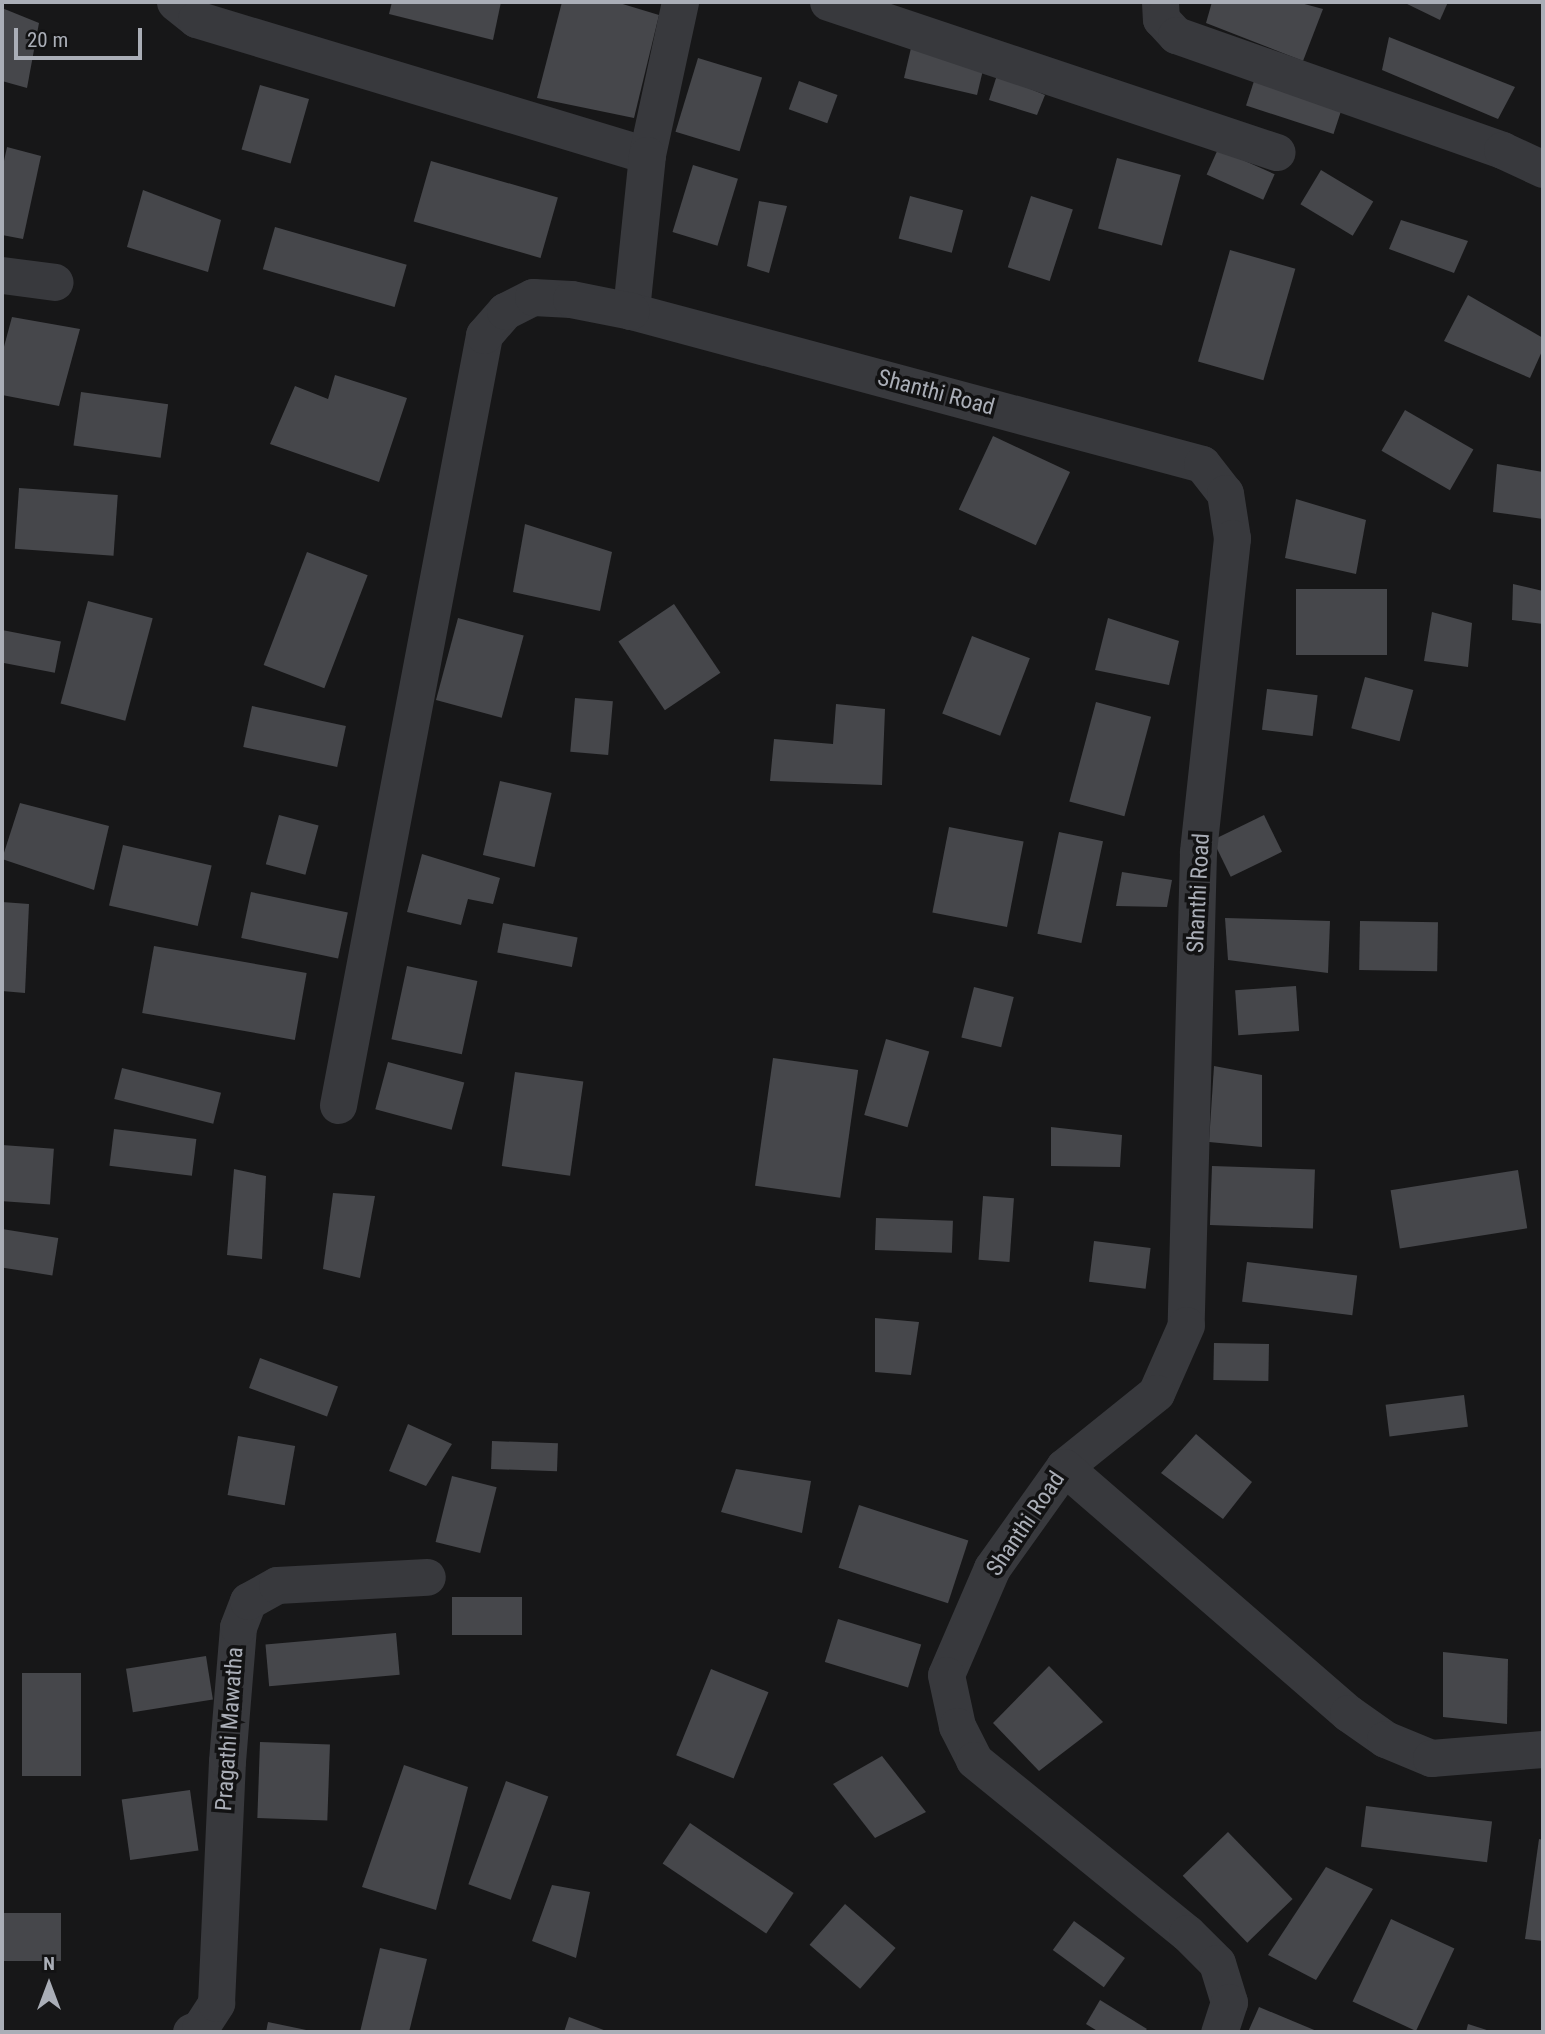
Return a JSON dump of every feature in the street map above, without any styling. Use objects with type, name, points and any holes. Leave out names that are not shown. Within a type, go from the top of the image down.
[{"type":"street","points":[[175,2],[196,19],[647,155]]},
{"type":"street","points":[[631,312],[647,155],[680,2]]},
{"type":"street","points":[[828,2],[1277,152]]},
{"type":"street","points":[[1160,2],[1161,19],[1176,35],[1502,150],[1543,169]]},
{"type":"street","points":[[2,275],[55,282]]},
{"type":"street","name":"Shanthi Road","points":[[338,1105],[484,335],[505,312],[533,296],[571,299],[631,312],[1202,464],[1225,493],[1232,538],[1198,852],[1186,1325],[1156,1392],[1064,1467],[992,1568],[946,1675],[957,1726],[974,1760],[1187,1933],[1217,1963],[1229,2002],[1219,2032]]},
{"type":"street","points":[[1064,1467],[1348,1713],[1385,1739],[1431,1758],[1543,1749]]},
{"type":"street","name":"Pragathi Mawatha","points":[[191,2032],[200,2028],[216,2003],[227,1761],[237,1627],[248,1601],[277,1585],[427,1577]]},
{"type":"building","points":[[392,2],[501,2],[493,40],[389,14]]},
{"type":"building","points":[[562,2],[616,2],[659,15],[634,118],[537,98]]},
{"type":"building","points":[[1212,2],[1297,2],[1323,9],[1303,61],[1206,23]]},
{"type":"building","points":[[1403,2],[1448,2],[1440,20]]},
{"type":"building","points":[[2,8],[39,23],[27,88],[2,81]]},
{"type":"building","points":[[1389,37],[1515,87],[1498,119],[1382,70]]},
{"type":"building","points":[[911,48],[983,70],[977,95],[904,78]]},
{"type":"building","points":[[698,58],[762,78],[740,151],[675,132]]},
{"type":"building","points":[[997,75],[1045,95],[1037,115],[989,100]]},
{"type":"building","points":[[1255,78],[1342,106],[1334,134],[1246,106]]},
{"type":"building","points":[[799,81],[838,95],[827,123],[789,109]]},
{"type":"building","points":[[260,85],[309,99],[291,163],[242,149]]},
{"type":"building","points":[[7,147],[41,156],[23,239],[2,235],[2,170]]},
{"type":"building","points":[[1218,149],[1275,174],[1263,200],[1207,175]]},
{"type":"building","points":[[1117,158],[1181,175],[1162,246],[1098,229]]},
{"type":"building","points":[[431,161],[558,197],[541,258],[414,222]]},
{"type":"building","points":[[693,165],[738,179],[717,246],[673,232]]},
{"type":"building","points":[[1321,170],[1373,201],[1353,236],[1300,204]]},
{"type":"building","points":[[143,190],[221,220],[208,272],[127,247]]},
{"type":"building","points":[[910,196],[963,210],[952,253],[899,239]]},
{"type":"building","points":[[1031,196],[1073,210],[1050,281],[1008,267]]},
{"type":"building","points":[[759,201],[787,206],[769,273],[747,266]]},
{"type":"building","points":[[1401,220],[1468,241],[1454,273],[1389,249]]},
{"type":"building","points":[[275,227],[407,265],[395,307],[263,269]]},
{"type":"building","points":[[1230,250],[1295,269],[1263,380],[1198,362]]},
{"type":"building","points":[[1468,295],[1543,338],[1543,349],[1530,378],[1444,341]]},
{"type":"building","points":[[12,317],[80,329],[59,406],[2,395],[2,354]]},
{"type":"building","points":[[335,375],[407,398],[379,482],[270,444],[295,386],[328,399]]},
{"type":"building","points":[[81,392],[168,404],[161,458],[73,445]]},
{"type":"building","points":[[1405,410],[1473,450],[1450,490],[1382,451]]},
{"type":"building","points":[[993,436],[1070,472],[1036,545],[959,509]]},
{"type":"building","points":[[1497,464],[1543,472],[1543,519],[1493,512]]},
{"type":"building","points":[[19,488],[118,495],[114,556],[15,549]]},
{"type":"building","points":[[1296,499],[1366,520],[1356,574],[1285,558]]},
{"type":"building","points":[[525,524],[612,552],[600,611],[513,592]]},
{"type":"building","points":[[307,552],[368,575],[324,688],[264,665]]},
{"type":"building","points":[[1513,584],[1543,591],[1543,624],[1512,620]]},
{"type":"building","points":[[1296,589],[1387,589],[1387,655],[1296,655]]},
{"type":"building","points":[[88,601],[153,618],[125,721],[61,703]]},
{"type":"building","points":[[674,604],[720,673],[665,710],[618,641]]},
{"type":"building","points":[[1432,612],[1472,623],[1468,667],[1424,661]]},
{"type":"building","points":[[458,618],[524,636],[502,718],[436,700]]},
{"type":"building","points":[[1108,618],[1179,641],[1169,685],[1095,670]]},
{"type":"building","points":[[2,630],[61,641],[55,673],[2,663]]},
{"type":"building","points":[[972,636],[1030,658],[1000,736],[942,713]]},
{"type":"building","points":[[1365,677],[1413,690],[1400,741],[1351,728]]},
{"type":"building","points":[[1267,689],[1318,695],[1313,736],[1262,730]]},
{"type":"building","points":[[575,698],[613,701],[608,755],[570,752]]},
{"type":"building","points":[[1096,702],[1151,717],[1124,816],[1069,801]]},
{"type":"building","points":[[836,704],[885,709],[882,785],[770,781],[774,739],[833,744]]},
{"type":"building","points":[[252,706],[346,726],[337,767],[243,747]]},
{"type":"building","points":[[500,781],[552,793],[535,867],[483,855]]},
{"type":"building","points":[[20,803],[109,826],[94,890],[2,859]]},
{"type":"building","points":[[279,815],[319,826],[305,875],[266,864]]},
{"type":"building","points":[[1264,815],[1282,852],[1231,877],[1213,840]]},
{"type":"building","points":[[949,827],[1024,842],[1007,927],[932,912]]},
{"type":"building","points":[[1059,832],[1103,841],[1081,943],[1037,934]]},
{"type":"building","points":[[123,845],[212,865],[198,926],[109,905]]},
{"type":"building","points":[[422,854],[500,878],[493,904],[468,899],[461,925],[407,912]]},
{"type":"building","points":[[1122,872],[1172,880],[1167,907],[1116,906]]},
{"type":"building","points":[[251,892],[348,913],[338,959],[241,938]]},
{"type":"building","points":[[2,902],[29,904],[25,993],[2,991]]},
{"type":"building","points":[[1225,918],[1330,921],[1328,973],[1228,960]]},
{"type":"building","points":[[1360,921],[1438,922],[1437,971],[1359,970]]},
{"type":"building","points":[[503,923],[578,938],[572,967],[497,952]]},
{"type":"building","points":[[154,946],[307,973],[295,1040],[142,1013]]},
{"type":"building","points":[[407,966],[477,981],[462,1054],[391,1039]]},
{"type":"building","points":[[1296,986],[1299,1031],[1238,1035],[1235,990]]},
{"type":"building","points":[[974,987],[1014,997],[1001,1047],[961,1037]]},
{"type":"building","points":[[886,1039],[929,1051],[907,1127],[864,1115]]},
{"type":"building","points":[[773,1058],[858,1070],[840,1198],[755,1186]]},
{"type":"building","points":[[388,1062],[464,1082],[452,1130],[375,1109]]},
{"type":"building","points":[[1214,1066],[1262,1075],[1262,1147],[1209,1142]]},
{"type":"building","points":[[122,1068],[221,1093],[213,1124],[114,1099]]},
{"type":"building","points":[[515,1072],[583,1082],[570,1176],[502,1166]]},
{"type":"building","points":[[1051,1127],[1122,1135],[1120,1167],[1051,1166]]},
{"type":"building","points":[[114,1129],[196,1139],[192,1176],[109,1166]]},
{"type":"building","points":[[2,1145],[54,1149],[50,1204],[2,1201]]},
{"type":"building","points":[[1212,1166],[1315,1170],[1313,1229],[1210,1225]]},
{"type":"building","points":[[234,1169],[266,1176],[262,1259],[227,1255]]},
{"type":"building","points":[[1518,1170],[1527,1228],[1400,1248],[1391,1190]]},
{"type":"building","points":[[333,1193],[375,1196],[360,1278],[323,1269]]},
{"type":"building","points":[[983,1196],[1014,1198],[1009,1262],[979,1260]]},
{"type":"building","points":[[876,1218],[953,1221],[952,1253],[875,1250]]},
{"type":"building","points":[[2,1229],[58,1238],[52,1275],[2,1267]]},
{"type":"building","points":[[1094,1241],[1151,1248],[1146,1289],[1089,1282]]},
{"type":"building","points":[[1247,1262],[1357,1276],[1352,1315],[1242,1302]]},
{"type":"building","points":[[875,1318],[919,1322],[911,1375],[875,1372]]},
{"type":"building","points":[[1214,1343],[1269,1344],[1268,1381],[1213,1380]]},
{"type":"building","points":[[260,1358],[338,1386],[327,1416],[249,1388]]},
{"type":"building","points":[[1464,1395],[1468,1427],[1389,1436],[1386,1405]]},
{"type":"building","points":[[408,1424],[452,1444],[426,1486],[389,1471]]},
{"type":"building","points":[[1196,1434],[1252,1482],[1223,1519],[1161,1473]]},
{"type":"building","points":[[238,1436],[295,1446],[285,1505],[228,1495]]},
{"type":"building","points":[[492,1441],[558,1443],[557,1471],[491,1469]]},
{"type":"building","points":[[736,1469],[811,1481],[802,1533],[721,1512]]},
{"type":"building","points":[[452,1476],[497,1487],[480,1553],[436,1542]]},
{"type":"building","points":[[859,1505],[968,1541],[948,1603],[839,1568]]},
{"type":"building","points":[[452,1597],[522,1597],[522,1635],[452,1635]]},
{"type":"building","points":[[838,1619],[921,1644],[908,1687],[825,1662]]},
{"type":"building","points":[[396,1633],[400,1675],[269,1686],[265,1644]]},
{"type":"building","points":[[1443,1652],[1508,1659],[1507,1724],[1443,1717]]},
{"type":"building","points":[[206,1656],[213,1699],[133,1712],[126,1669]]},
{"type":"building","points":[[1049,1666],[1103,1722],[1039,1771],[993,1723]]},
{"type":"building","points":[[711,1669],[768,1692],[734,1778],[676,1755]]},
{"type":"building","points":[[22,1673],[81,1673],[81,1776],[22,1776]]},
{"type":"building","points":[[260,1742],[330,1744],[327,1820],[257,1818]]},
{"type":"building","points":[[882,1756],[926,1812],[875,1838],[833,1784]]},
{"type":"building","points":[[404,1765],[468,1787],[436,1910],[362,1887]]},
{"type":"building","points":[[506,1781],[548,1796],[511,1900],[468,1884]]},
{"type":"building","points":[[190,1790],[198,1850],[130,1860],[122,1800]]},
{"type":"building","points":[[1366,1806],[1492,1821],[1487,1862],[1361,1847]]},
{"type":"building","points":[[690,1823],[794,1893],[766,1934],[663,1864]]},
{"type":"building","points":[[1228,1832],[1293,1899],[1247,1943],[1183,1876]]},
{"type":"building","points":[[1539,1839],[1543,1840],[1543,1941],[1525,1939]]},
{"type":"building","points":[[1326,1867],[1373,1889],[1316,1980],[1268,1955]]},
{"type":"building","points":[[552,1885],[590,1892],[576,1958],[532,1941]]},
{"type":"building","points":[[845,1904],[896,1948],[860,1989],[810,1945]]},
{"type":"building","points":[[2,1913],[61,1913],[61,1961],[2,1961]]},
{"type":"building","points":[[1391,1919],[1454,1949],[1416,2031],[1353,2001]]},
{"type":"building","points":[[1074,1921],[1125,1958],[1104,1987],[1053,1950]]},
{"type":"building","points":[[380,1948],[427,1959],[409,2032],[360,2032]]},
{"type":"building","points":[[1100,2000],[1147,2029],[1144,2032],[1099,2032],[1086,2024]]},
{"type":"building","points":[[1259,2007],[1319,2032],[1248,2032]]},
{"type":"building","points":[[569,2017],[609,2032],[564,2032]]},
{"type":"building","points":[[268,2022],[311,2031],[311,2032],[266,2032]]},
{"type":"building","points":[[1468,2024],[1493,2032],[1466,2032]]}]
